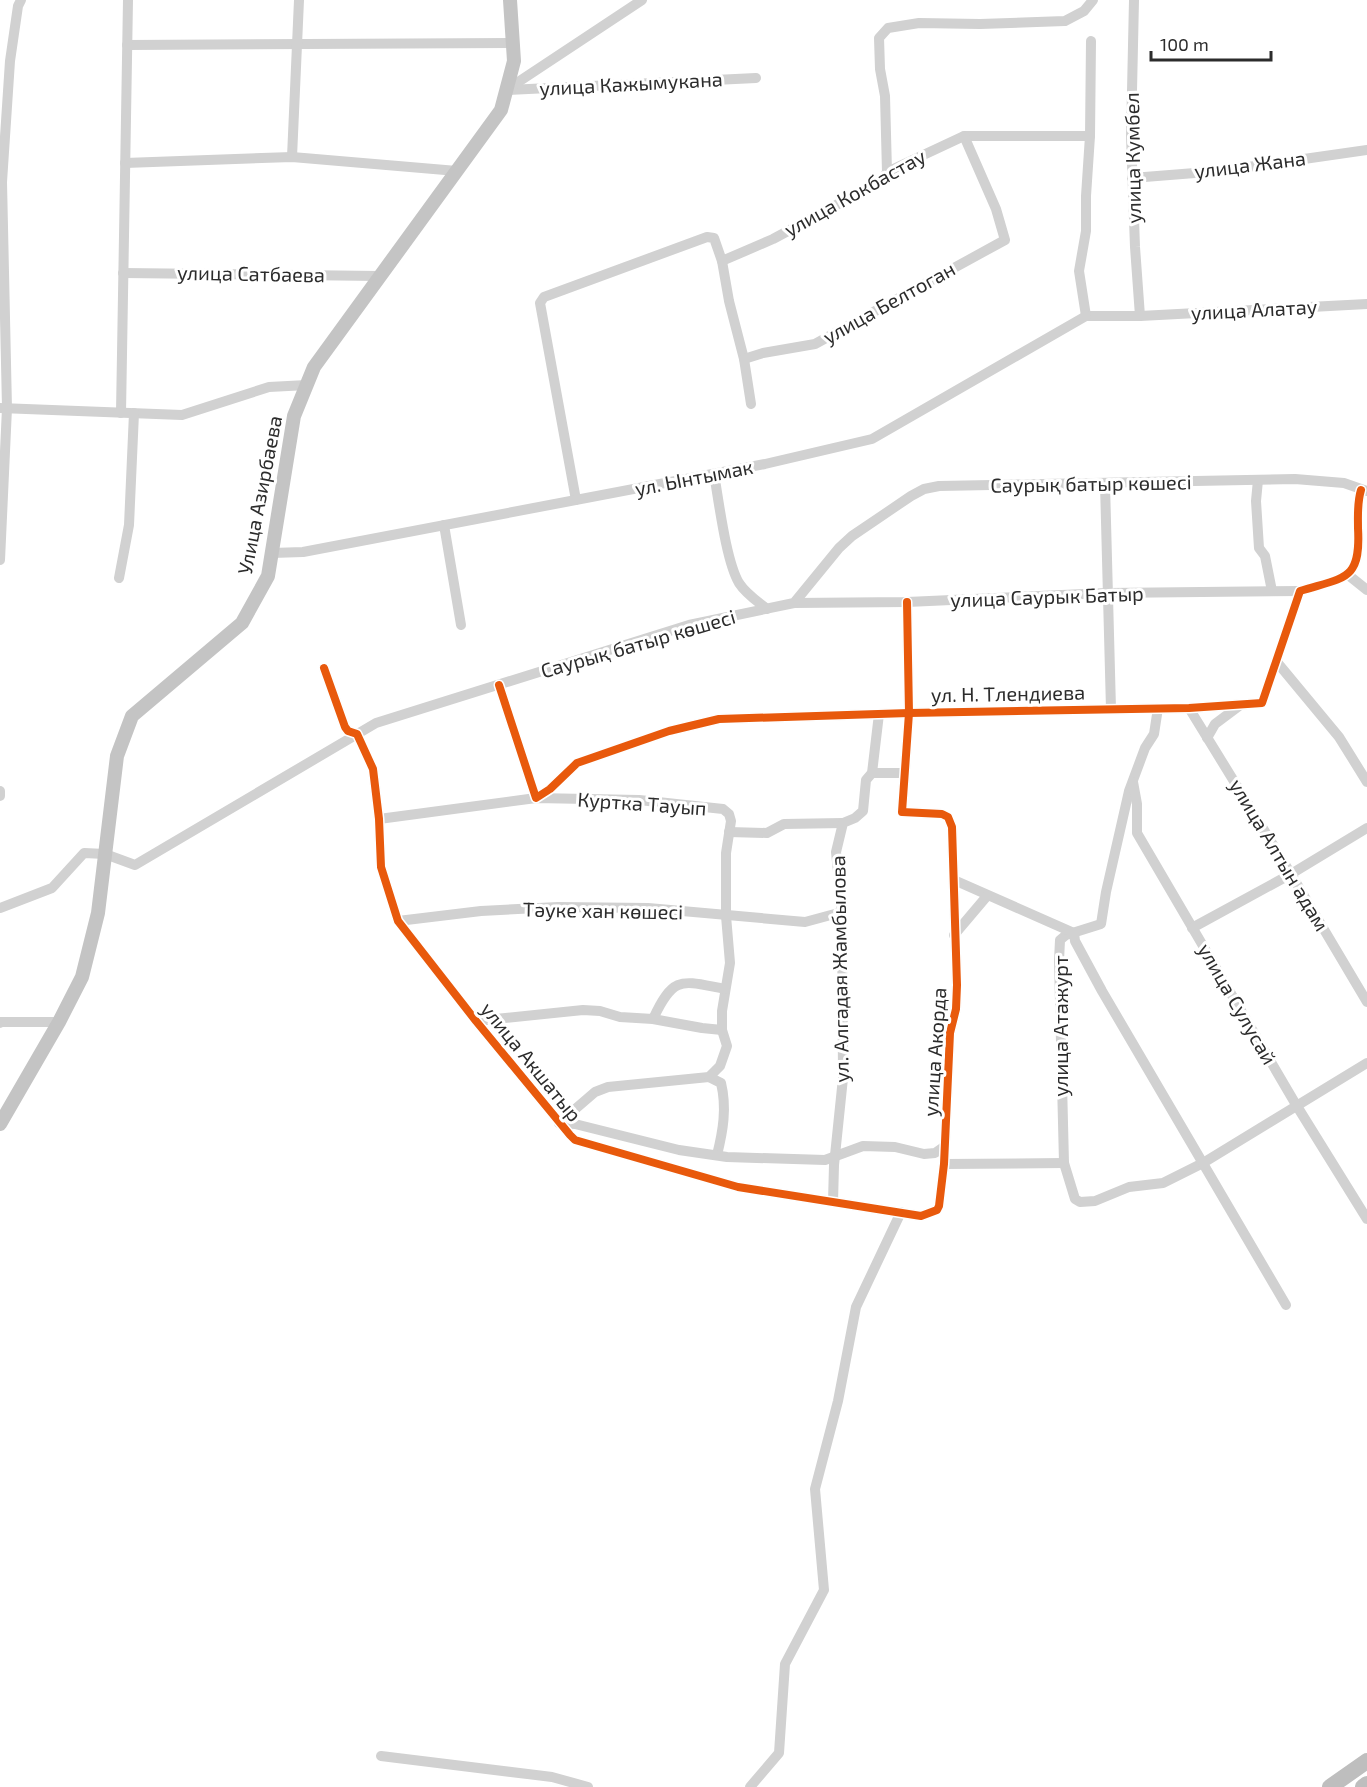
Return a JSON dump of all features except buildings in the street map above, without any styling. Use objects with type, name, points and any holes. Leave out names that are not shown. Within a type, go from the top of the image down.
[{"type":"highway","points":[[1330,1787],[1367,1761]]},
{"type":"highway","points":[[1362,1787],[1367,1784]]},
{"type":"main road","name":"Улица Азирбаева","points":[[0,1124],[59,1022],[82,977],[98,913],[117,756],[132,716],[242,623],[268,576],[294,416],[314,367],[501,110],[514,61],[510,0]]},
{"type":"street","points":[[0,560],[5,61],[21,0]]},
{"type":"street","points":[[121,413],[128,0]]},
{"type":"street","points":[[292,157],[299,0]]},
{"type":"street","points":[[506,90],[642,0]]},
{"type":"street","points":[[887,172],[885,96],[880,69],[879,38],[888,28],[919,23],[1065,21],[1084,11],[1093,0]]},
{"type":"street","name":"улица Кумбел","points":[[1134,0],[1131,136],[1140,316]]},
{"type":"street","points":[[1086,316],[1079,271],[1086,231],[1091,41]]},
{"type":"street","points":[[128,45],[513,43]]},
{"type":"street","name":"улица Кажымукана","points":[[506,90],[756,78]]},
{"type":"street","name":"улица Кокбастау","points":[[722,261],[773,238],[880,181],[887,172],[964,136],[1090,136]]},
{"type":"street","name":"улица Белтоган","points":[[744,359],[763,353],[815,344],[1005,240],[996,209],[964,136]]},
{"type":"street","name":"улица Жана","points":[[1132,178],[1220,171],[1367,150]]},
{"type":"street","points":[[125,163],[292,157],[457,171]]},
{"type":"street","points":[[576,500],[540,303],[544,297],[707,237],[714,238],[722,261],[729,301],[744,359],[751,404]]},
{"type":"street","name":"улица Сатбаева","points":[[123,273],[379,276]]},
{"type":"street","name":"улица Алатау","points":[[1086,316],[1140,316],[1367,304]]},
{"type":"street","name":"ул. Ынтымак","points":[[272,553],[303,552],[714,474],[872,439],[1086,316]]},
{"type":"street","points":[[3,408],[182,415],[269,387],[307,385]]},
{"type":"street","points":[[119,578],[129,525],[134,413]]},
{"type":"street","points":[[714,474],[732,568],[740,584],[753,599],[767,609]]},
{"type":"street","name":"Саурық батыр көшесі","points":[[105,854],[135,866],[376,723],[689,625],[794,603],[839,548],[852,536],[924,489],[939,486],[1295,479],[1344,483],[1364,490]]},
{"type":"street","points":[[1258,480],[1256,501],[1260,548],[1265,556],[1272,591]]},
{"type":"street","points":[[1106,484],[1107,593],[1112,709]]},
{"type":"street","points":[[1364,490],[1357,507],[1358,559],[1347,574],[1367,590]]},
{"type":"street","points":[[444,525],[461,625]]},
{"type":"street","name":"улица Саурык Батыр","points":[[794,603],[907,602],[1107,593],[1300,591],[1347,574]]},
{"type":"street","points":[[1300,591],[1276,661],[1338,736],[1367,782]]},
{"type":"street","points":[[872,773],[904,773],[909,712],[907,602]]},
{"type":"street","name":"ул. Н. Тлендиева","points":[[536,798],[550,789],[577,763],[669,731],[719,719],[909,712],[1189,708],[1262,703],[1276,661]]},
{"type":"street","name":"улица Акшатыр","points":[[324,668],[345,727],[348,731],[357,734],[373,769],[379,819],[381,867],[398,921],[476,1021],[575,1140],[738,1187],[921,1216],[937,1210],[939,1206]]},
{"type":"street","points":[[499,685],[536,798]]},
{"type":"street","points":[[1207,738],[1215,724],[1242,705]]},
{"type":"street","name":"улица Атажурт","points":[[1158,708],[1154,734],[1145,748],[1133,781],[1106,892],[1101,924],[1066,935],[1060,940],[1064,1163],[1075,1199],[1080,1202],[1095,1201],[1129,1187],[1163,1183],[1203,1163]]},
{"type":"street","name":"улица Алтын адам","points":[[1189,708],[1367,1002]]},
{"type":"street","points":[[729,832],[767,833],[784,824],[843,823],[855,818],[863,811],[866,780],[872,773],[879,714]]},
{"type":"street","name":"улица Акорда","points":[[904,773],[902,812],[942,814],[948,817],[952,827],[957,997],[950,1033],[944,1164],[939,1206]]},
{"type":"street","name":"улица Сулусай","points":[[1133,781],[1137,804],[1137,833],[1297,1107],[1367,1219]]},
{"type":"street","points":[[0,791],[0,796]]},
{"type":"street","name":"Куртка Тауып","points":[[379,819],[536,798],[639,800],[723,809],[729,814],[731,821],[726,853],[726,916],[730,963],[725,989],[722,1030],[727,1046],[720,1066],[709,1077]]},
{"type":"street","name":"ул. Алгадая Жамбылова","points":[[834,1202],[835,1156],[843,1078],[842,912],[836,852],[843,823]]},
{"type":"street","points":[[1192,928],[1291,874],[1367,828]]},
{"type":"street","points":[[0,908],[52,888],[84,853],[105,854]]},
{"type":"street","points":[[954,880],[1074,933],[1075,941],[1102,991],[1286,1305]]},
{"type":"street","points":[[954,935],[987,896]]},
{"type":"street","name":"Тәуке хан көшесі","points":[[398,921],[481,911],[558,907],[648,908],[805,922],[842,912]]},
{"type":"street","points":[[653,1019],[671,989],[682,982],[725,989]]},
{"type":"street","points":[[476,1021],[583,1010],[600,1011],[620,1017],[653,1019],[702,1029],[722,1030]]},
{"type":"street","points":[[0,1022],[59,1022]]},
{"type":"street","points":[[1203,1163],[1367,1063]]},
{"type":"street","points":[[560,1123],[590,1096],[608,1087],[709,1077],[721,1083],[724,1098],[723,1130],[717,1155]]},
{"type":"street","points":[[560,1123],[575,1124],[679,1150],[717,1155],[825,1160],[863,1146],[895,1147],[924,1154],[935,1153],[945,1146]]},
{"type":"street","points":[[944,1164],[1064,1163]]},
{"type":"street","points":[[750,1787],[779,1753],[785,1664],[824,1590],[815,1489],[838,1401],[856,1307],[901,1212]]},
{"type":"street","points":[[381,1756],[552,1777],[588,1787]]},
{"type":"cycle path","points":[[499,685],[536,798],[550,789],[577,763],[669,731],[719,719],[1189,708],[1262,703],[1300,591],[1339,579],[1353,568],[1357,558],[1358,509],[1361,490]]},
{"type":"cycle path","points":[[324,668],[345,727],[348,731],[357,734],[373,769],[379,819],[381,867],[398,921],[476,1021],[575,1140],[738,1187],[921,1216],[937,1210],[939,1206],[944,1164],[950,1033],[956,1009],[957,985],[952,827],[948,817],[942,814],[902,812],[909,713],[907,602]]}]
